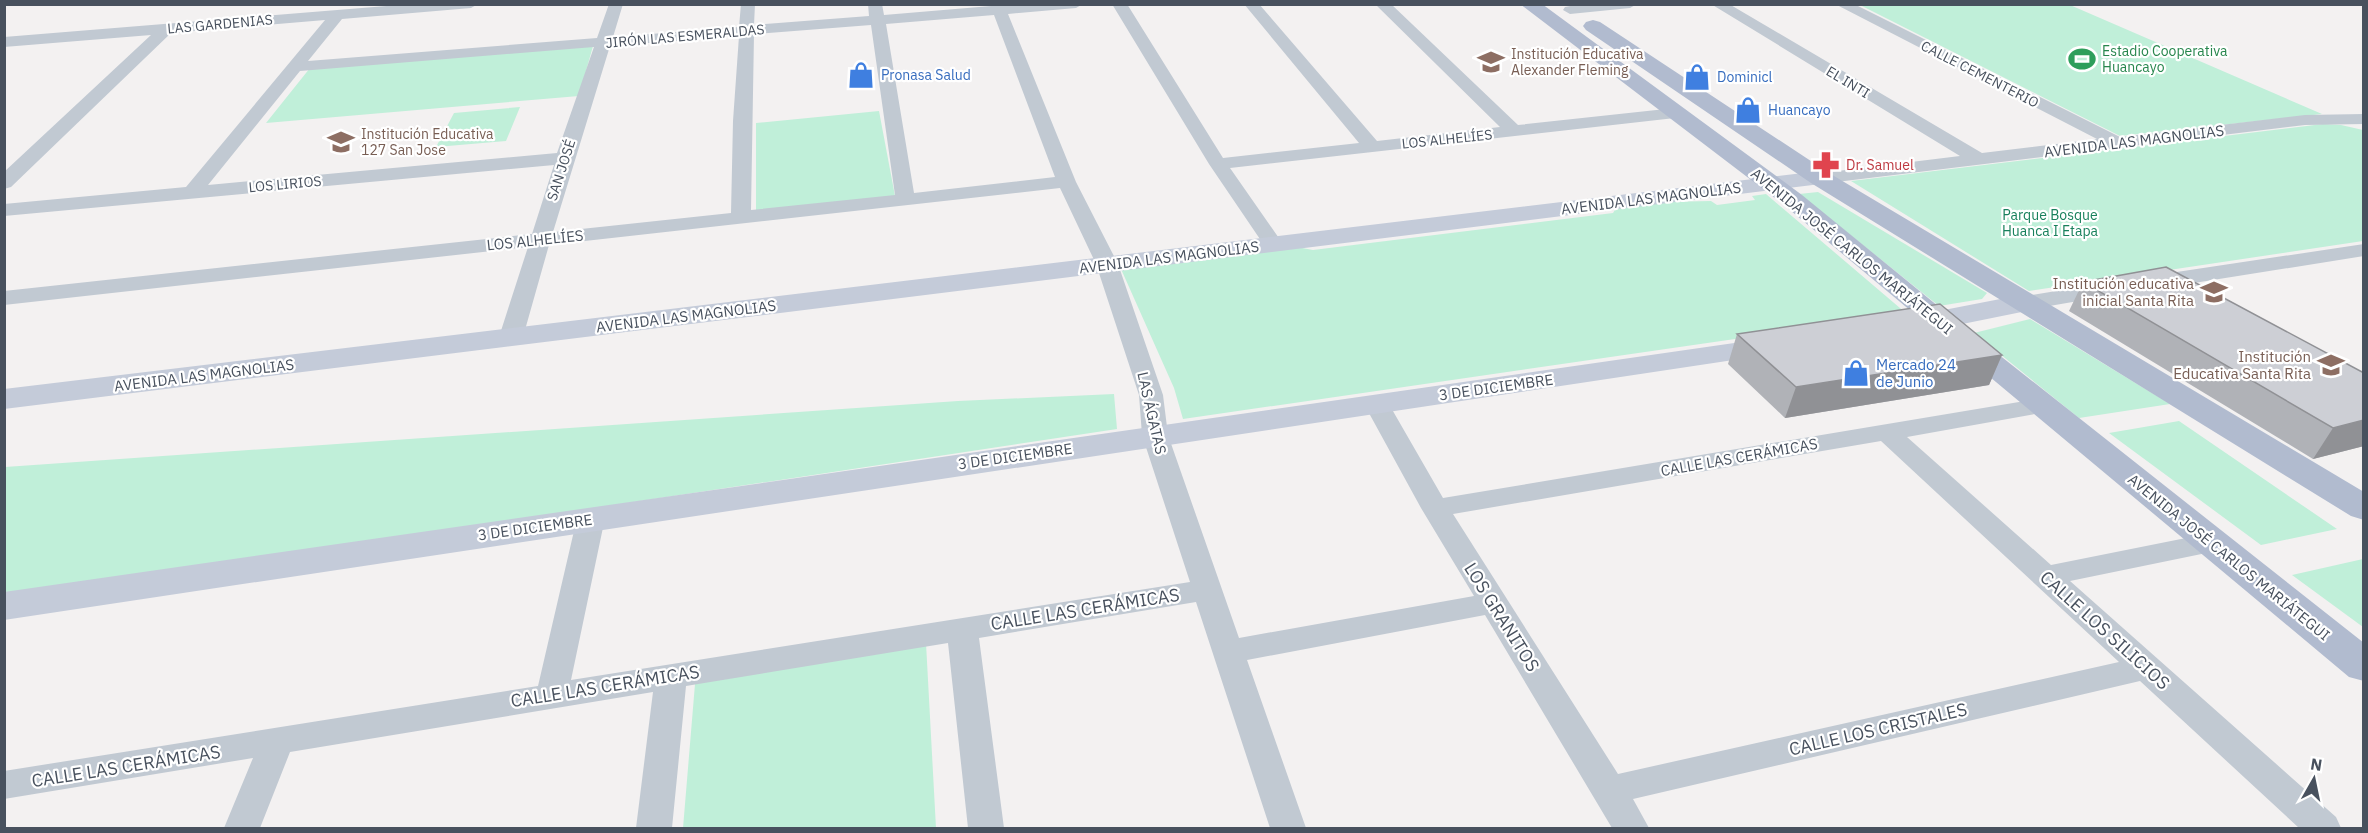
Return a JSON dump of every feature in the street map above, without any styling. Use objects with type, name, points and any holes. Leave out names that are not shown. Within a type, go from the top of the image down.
[{"type":"main road","name":"AVENIDA JOSÉ CARLOS MARIÁTEGUI","points":[[1529,4],[1773,184],[2364,666]]},
{"type":"main road","name":"AVENIDA JOSÉ CARLOS MARIÁTEGUI","points":[[1566,7],[1820,178],[2364,508]]},
{"type":"street","name":"LAS GARDENIAS","points":[[12,41],[471,4]]},
{"type":"street","name":"SAN JOSÉ","points":[[512,337],[565,158],[616,4]]},
{"type":"street","points":[[741,217],[748,4]]},
{"type":"street","name":"JIRÓN LAS ESMERALDAS","points":[[293,67],[747,30],[877,12],[1076,4]]},
{"type":"street","points":[[1119,4],[1218,164],[1273,244]]},
{"type":"street","points":[[1251,4],[1372,147]]},
{"type":"street","points":[[1382,4],[1514,131]]},
{"type":"street","points":[[1566,7],[1630,4]]},
{"type":"street","name":"EL INTI","points":[[1718,4],[1979,159]]},
{"type":"street","name":"CALLE CEMENTERIO","points":[[1842,4],[2118,143]]},
{"type":"street","name":"LAS ÁGATAS","points":[[998,8],[1066,182],[1107,264],[1151,395],[1155,435],[1288,828]]},
{"type":"street","points":[[877,12],[905,198]]},
{"type":"street","points":[[192,192],[338,14]]},
{"type":"street","points":[[4,183],[167,28]]},
{"type":"street","points":[[4,52],[12,41]]},
{"type":"street","name":"LOS ALHELÍES","points":[[1218,164],[1675,113]]},
{"type":"street","points":[[2334,120],[2364,119]]},
{"type":"street","name":"AVENIDA LAS MAGNOLIAS","points":[[4,399],[1820,178],[2305,120],[2334,120]]},
{"type":"street","points":[[2334,120],[2364,128]]},
{"type":"street","name":"LOS LIRIOS","points":[[4,210],[565,158]]},
{"type":"street","name":"LOS ALHELÍES","points":[[4,298],[1066,182]]},
{"type":"street","points":[[1879,330],[1939,321],[2026,303],[2364,249]]},
{"type":"street","name":"3 DE DICIEMBRE","points":[[4,606],[1811,340]]},
{"type":"street","name":"LOS GRANITOS","points":[[1377,404],[1435,508],[1631,828]]},
{"type":"street","name":"CALLE LAS CERÁMICAS","points":[[1435,508],[2043,406]]},
{"type":"street","name":"CALLE LOS SILICIOS","points":[[1886,432],[2323,828]]},
{"type":"street","points":[[552,694],[591,518]]},
{"type":"street","points":[[2046,576],[2211,543]]},
{"type":"street","name":"CALLE LAS CERÁMICAS","points":[[4,785],[552,694],[1206,590]]},
{"type":"street","points":[[1228,652],[1494,603]]},
{"type":"street","points":[[962,628],[986,828]]},
{"type":"street","name":"CALLE LOS CRISTALES","points":[[1609,790],[2146,668]]},
{"type":"street","points":[[654,828],[671,676]]},
{"type":"street","points":[[242,828],[277,741]]},
{"type":"green space","name":"Estadio Cooperativa Huancayo","points":[[1860,5],[2070,5],[2322,114],[2120,136]]},
{"type":"green space","points":[[593,46],[579,96],[266,123],[310,68]]},
{"type":"green space","points":[[520,107],[506,141],[436,147],[454,113]]},
{"type":"green space","points":[[879,111],[895,196],[756,211],[756,123]]},
{"type":"green space","name":"Parque Bosque Huanca I Etapa","points":[[2323,124],[2363,130],[2363,241],[2029,291],[1851,181]]},
{"type":"green space","points":[[1818,192],[1987,293],[1982,299],[1939,306],[1799,194]]},
{"type":"green space","points":[[1766,194],[1907,314],[1183,419],[1174,388],[1121,269],[1297,247],[1313,250],[1613,213],[1616,208],[1664,202],[1711,201],[1717,205],[1755,200],[1752,196]]},
{"type":"green space","points":[[2030,319],[2170,404],[2079,418],[1974,333]]},
{"type":"green space","points":[[1114,394],[1117,429],[5,597],[5,467],[958,401]]},
{"type":"green space","points":[[2179,421],[2337,529],[2261,545],[2109,433]]},
{"type":"green space","points":[[2363,559],[2363,627],[2292,575]]},
{"type":"green space","points":[[926,643],[936,828],[683,828],[695,684]]},
{"type":"building","points":[[2166,267],[2364,373],[2364,420],[2333,428],[2083,282]]},
{"type":"building","points":[[1940,304],[2002,355],[1796,387],[1737,334]]},
{"type":"place","name":"Estadio Cooperativa Huancayo","points":[[2082,59]]},
{"type":"place","name":"Institución Educativa Alexander Fleming","points":[[1491,62]]},
{"type":"place","name":"Pronasa Salud","points":[[861,75]]},
{"type":"place","name":"Dominicl","points":[[1697,77]]},
{"type":"place","name":"Huancayo","points":[[1748,110]]},
{"type":"place","name":"Institución Educativa 127 San Jose","points":[[341,142]]},
{"type":"place","name":"Dr. Samuel","points":[[1826,165]]},
{"type":"place","name":"Institución educativa inicial Santa Rita","points":[[2214,292]]},
{"type":"place","name":"Institución Educativa Santa Rita","points":[[2331,365]]},
{"type":"place","name":"Mercado 24 de Junio","points":[[1856,373]]}]
